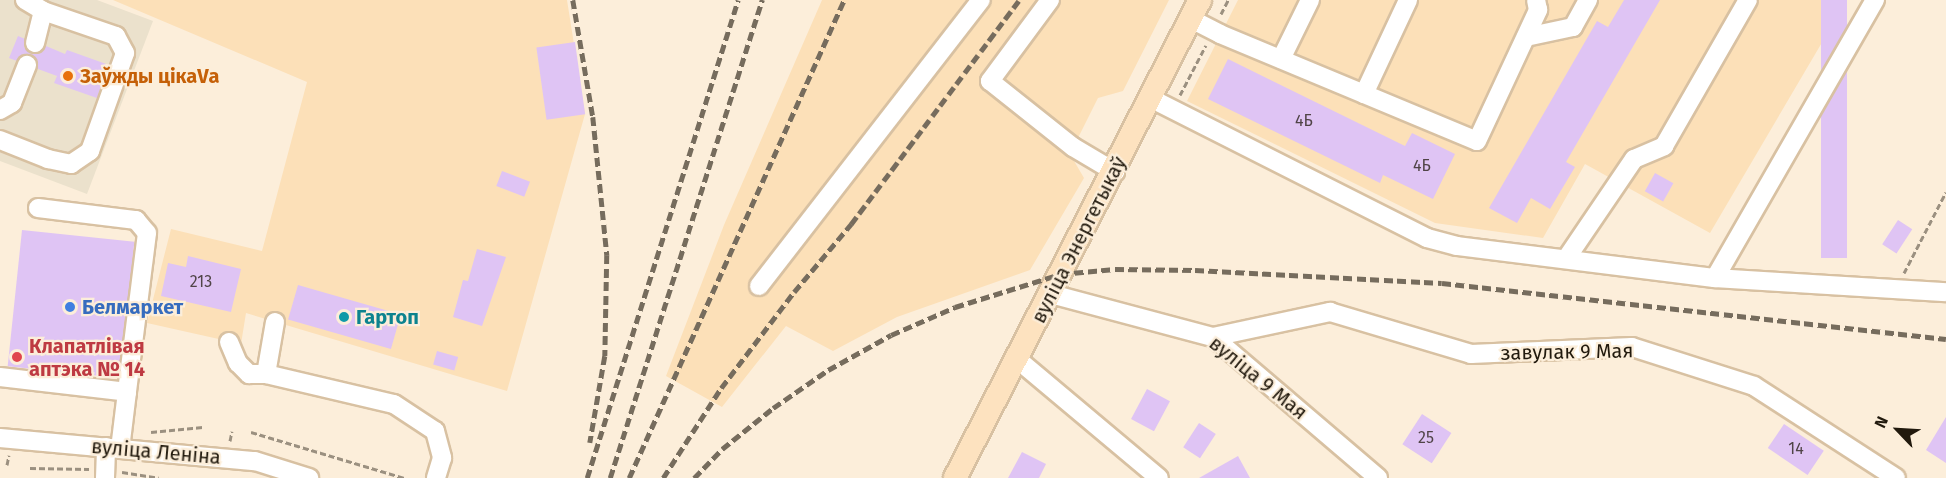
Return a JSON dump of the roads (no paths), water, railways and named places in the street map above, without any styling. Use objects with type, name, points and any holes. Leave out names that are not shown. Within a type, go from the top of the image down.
[{"type":"main road","name":"вуліца Энергетыкаў","points":[[955,478],[1152,99],[1196,9]]},
{"type":"street","points":[[0,140],[48,159],[71,164],[90,151],[125,53],[116,36],[43,11],[25,0]]},
{"type":"street","points":[[759,286],[981,0]]},
{"type":"street","points":[[1050,0],[990,81],[1073,147],[1114,172]]},
{"type":"street","points":[[1281,59],[1310,0]]},
{"type":"street","points":[[1364,94],[1408,0]]},
{"type":"street","points":[[1196,9],[1213,30],[1477,141],[1538,10],[1536,0]]},
{"type":"street","points":[[1526,37],[1573,27],[1588,0]]},
{"type":"street","points":[[1566,259],[1634,159],[1664,146],[1748,0]]},
{"type":"street","points":[[1715,278],[1875,0]]},
{"type":"street","points":[[35,42],[43,11]]},
{"type":"street","points":[[0,110],[12,103],[27,65]]},
{"type":"street","points":[[1152,99],[1174,108],[1427,238],[1457,246],[1715,278],[1946,292]]},
{"type":"street","points":[[38,208],[136,220],[147,233],[127,392],[105,478]]},
{"type":"street","name":"вуліца 9 Мая","points":[[1051,294],[1213,337],[1378,478]]},
{"type":"street","name":"завулак 9 Мая","points":[[1213,337],[1330,312],[1471,354],[1632,347],[1754,386],[1896,478]]},
{"type":"street","points":[[266,374],[274,322]]},
{"type":"street","points":[[229,342],[238,363],[249,374],[266,374],[394,405],[435,431],[442,458],[436,478]]},
{"type":"street","points":[[1017,359],[1159,478]]},
{"type":"street","points":[[0,377],[127,392]]},
{"type":"street","name":"вуліца Леніна","points":[[0,438],[255,461],[309,478]]},
{"type":"railway","points":[[573,0],[593,117],[607,255],[605,356],[590,443]]},
{"type":"railway","points":[[587,478],[738,0]]},
{"type":"railway","points":[[610,478],[762,0]]},
{"type":"railway","points":[[629,478],[844,0]]},
{"type":"railway","points":[[663,478],[721,388],[794,292],[851,224],[1019,0]]},
{"type":"railway","points":[[694,478],[722,449],[773,408],[828,370],[891,335],[955,307],[1061,274],[1115,269],[1195,270],[1442,283],[1946,339]]},
{"type":"place","name":"Заўжды цікаVа","points":[[68,76]]},
{"type":"place","name":"Белмаркет","points":[[70,307]]},
{"type":"place","name":"Гартоп","points":[[344,317]]},
{"type":"place","name":"Клапатлівая аптэка № 14","points":[[17,357]]}]
